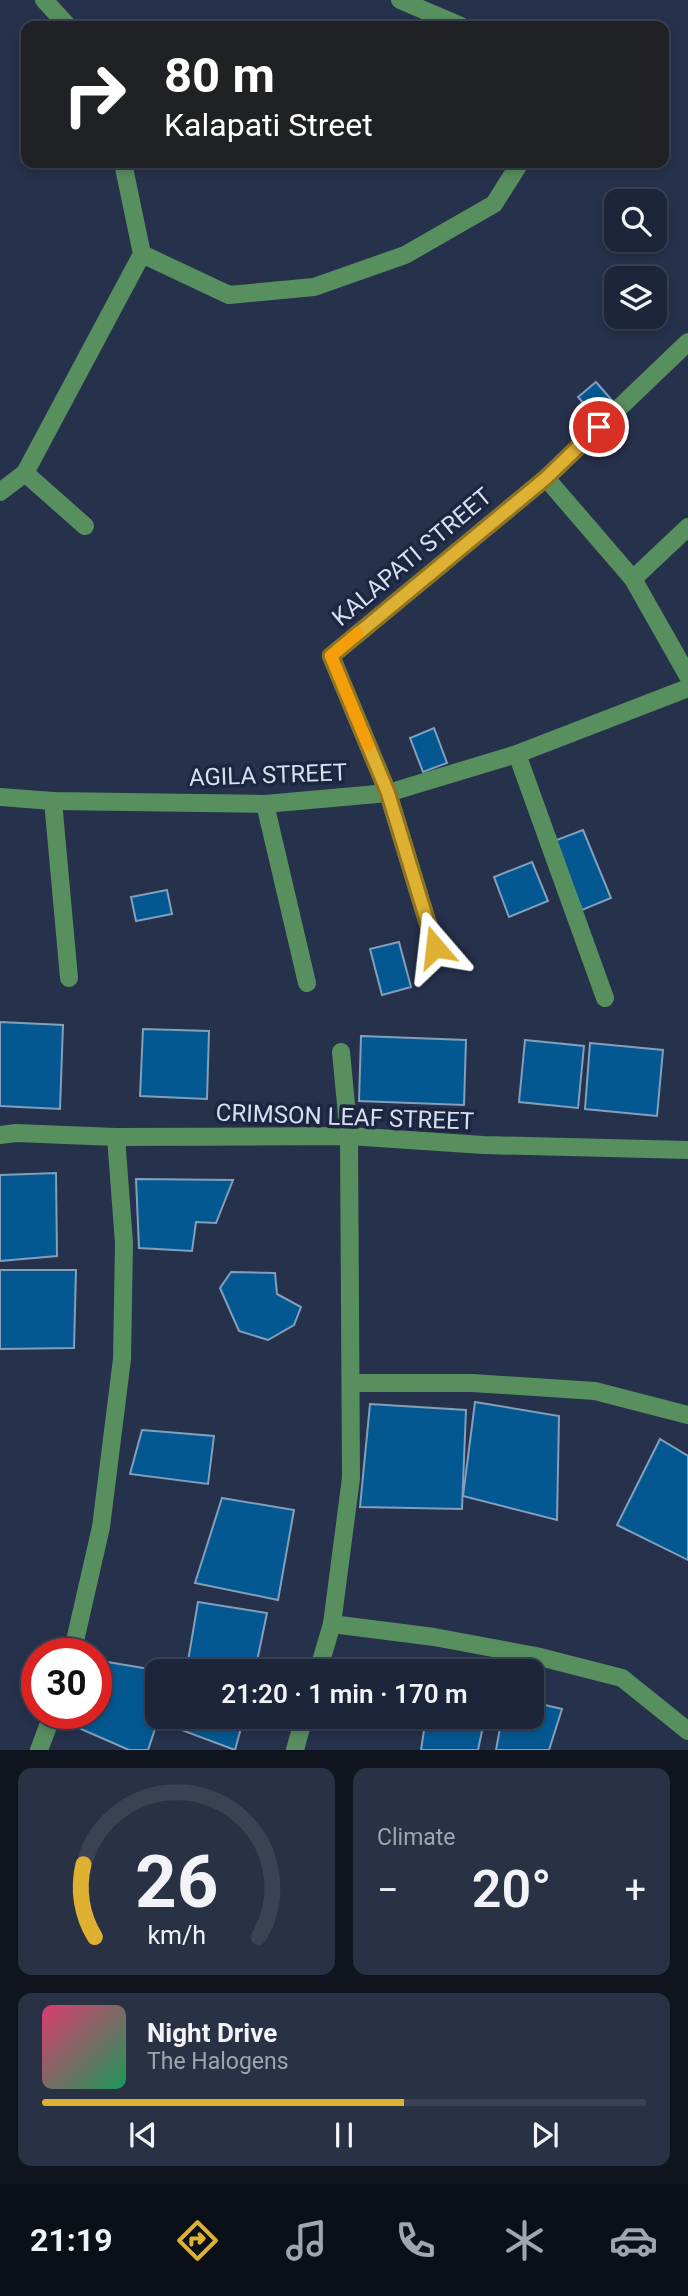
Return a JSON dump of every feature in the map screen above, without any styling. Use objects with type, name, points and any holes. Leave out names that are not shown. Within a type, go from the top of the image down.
[{"type":"street","points":[[44,0],[63,21]]},
{"type":"street","points":[[400,0],[449,21]]},
{"type":"street","points":[[0,492],[25,473],[142,254],[124,168]]},
{"type":"street","points":[[142,254],[229,295],[314,287],[405,255],[494,204],[517,168]]},
{"type":"street","name":"KALAPATI STREET","points":[[435,947],[388,793],[331,656],[546,478],[688,342]]},
{"type":"street","points":[[25,473],[85,526]]},
{"type":"street","points":[[546,478],[633,579],[688,676]]},
{"type":"street","points":[[633,579],[688,527]]},
{"type":"street","name":"AGILA STREET","points":[[0,797],[53,801],[265,804],[388,793],[517,754],[688,688]]},
{"type":"street","points":[[517,754],[605,998]]},
{"type":"street","points":[[53,801],[69,978]]},
{"type":"street","points":[[265,804],[307,983]]},
{"type":"street","points":[[322,1659],[332,1624],[351,1478],[349,1136],[341,1052]]},
{"type":"street","name":"CRIMSON LEAF STREET","points":[[0,1135],[349,1136],[483,1145],[688,1150]]},
{"type":"street","points":[[76,1638],[101,1527],[122,1359],[124,1243],[116,1137]]},
{"type":"street","points":[[351,1382],[472,1383],[595,1391],[688,1415]]},
{"type":"street","points":[[332,1624],[434,1637],[537,1656],[622,1678],[688,1731]]},
{"type":"street","points":[[40,1750],[47,1729]]},
{"type":"street","points":[[295,1750],[301,1729]]},
{"type":"building","points":[[596,382],[616,405],[599,421],[578,397]]},
{"type":"building","points":[[434,728],[447,763],[423,772],[410,738]]},
{"type":"building","points":[[583,830],[611,898],[582,910],[554,841]]},
{"type":"building","points":[[532,862],[548,901],[509,917],[494,877]]},
{"type":"building","points":[[167,890],[172,914],[136,921],[131,897]]},
{"type":"building","points":[[399,942],[411,987],[382,995],[370,949]]},
{"type":"building","points":[[0,1022],[63,1025],[60,1109],[0,1106]]},
{"type":"building","points":[[143,1029],[209,1031],[207,1099],[140,1096]]},
{"type":"building","points":[[361,1036],[466,1040],[464,1105],[359,1101]]},
{"type":"building","points":[[525,1040],[584,1046],[578,1108],[519,1102]]},
{"type":"building","points":[[590,1043],[663,1050],[657,1116],[585,1109]]},
{"type":"building","points":[[56,1173],[57,1256],[0,1261],[0,1175]]},
{"type":"building","points":[[136,1179],[233,1180],[216,1223],[196,1222],[192,1251],[139,1248]]},
{"type":"building","points":[[0,1270],[76,1270],[74,1348],[0,1349]]},
{"type":"building","points":[[231,1272],[275,1273],[277,1294],[301,1307],[294,1325],[268,1340],[239,1331],[220,1288]]},
{"type":"building","points":[[475,1402],[559,1416],[557,1520],[463,1496]]},
{"type":"building","points":[[370,1404],[466,1410],[462,1509],[360,1507]]},
{"type":"building","points":[[142,1430],[214,1436],[208,1484],[130,1474]]},
{"type":"building","points":[[660,1439],[688,1456],[688,1560],[617,1525]]},
{"type":"building","points":[[222,1498],[294,1510],[278,1600],[195,1583]]},
{"type":"building","points":[[198,1602],[267,1613],[257,1659],[188,1659]]},
{"type":"building","points":[[112,1663],[145,1668],[145,1729],[155,1729],[148,1750],[129,1750],[81,1729],[112,1729]]},
{"type":"building","points":[[544,1705],[562,1709],[549,1750],[496,1750],[500,1729],[544,1729]]},
{"type":"building","points":[[179,1729],[241,1729],[235,1750]]},
{"type":"building","points":[[424,1729],[482,1729],[478,1750],[421,1750]]},
{"type":"slow traffic","points":[[358,633],[331,656],[368,745]]},
{"type":"route","points":[[435,947],[388,793],[331,656],[546,478],[599,427]]}]
